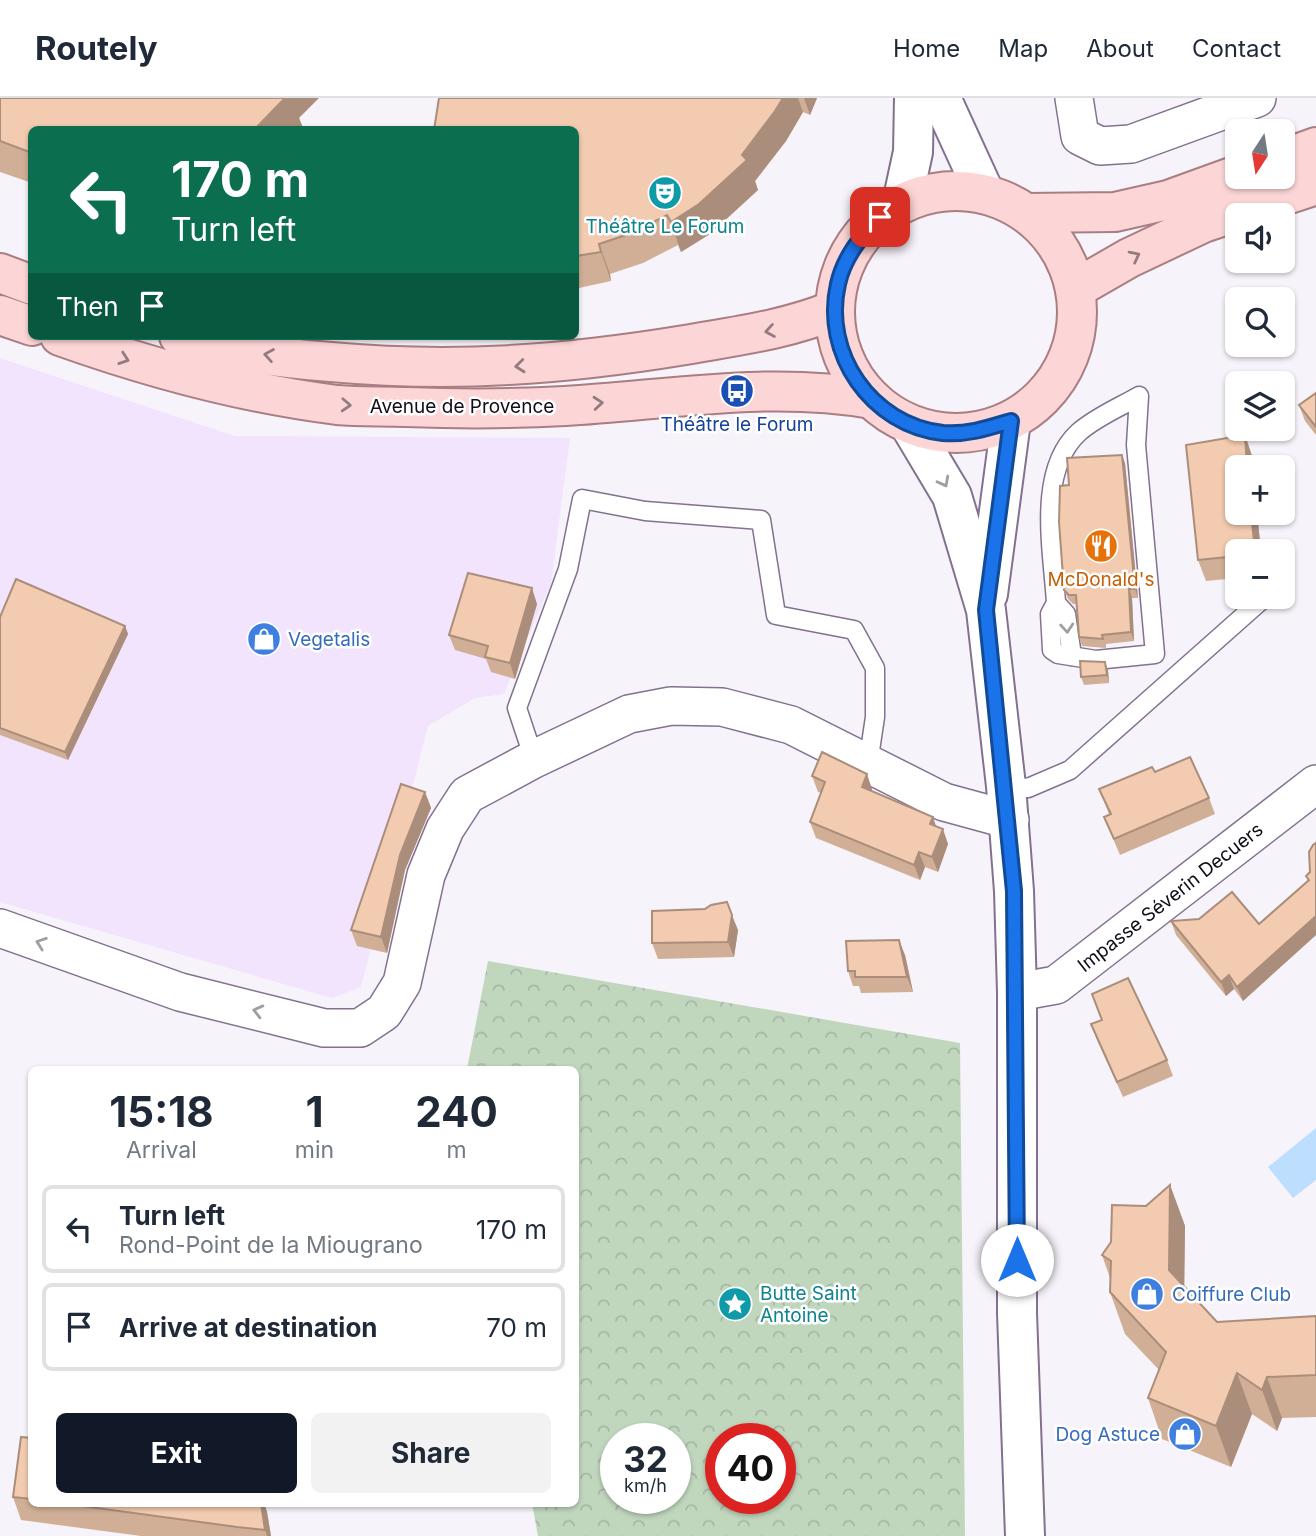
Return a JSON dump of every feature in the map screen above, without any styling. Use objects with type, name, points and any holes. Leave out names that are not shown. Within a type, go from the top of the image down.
[{"type":"main road","points":[[1295,155],[1316,147]]},
{"type":"main road","points":[[1027,213],[1115,212],[1168,200],[1225,179]]},
{"type":"main road","points":[[1076,289],[1129,258],[1203,222],[1316,185]]},
{"type":"main road","points":[[956,191],[985,194],[1027,213],[1059,247],[1076,289],[1077,321],[1071,351],[1062,370],[1037,403],[1011,421],[978,432],[942,433],[909,424],[872,400],[851,373],[838,343],[834,310],[842,271],[861,236],[880,217],[902,203],[929,194],[956,191]]},
{"type":"main road","points":[[0,273],[28,284]]},
{"type":"main road","name":"Avenue de Provence","points":[[192,340],[288,358],[396,368],[499,368],[608,357],[782,328],[834,310]]},
{"type":"main road","points":[[0,315],[28,325]]},
{"type":"main road","name":"Avenue de Provence","points":[[71,340],[143,366],[197,379],[339,405],[451,408],[565,406],[737,391],[794,390],[872,400]]},
{"type":"street","points":[[902,203],[913,152],[914,98]]},
{"type":"street","points":[[941,98],[985,194]]},
{"type":"street","points":[[1074,98],[1080,136],[1100,146],[1131,144],[1257,98]]},
{"type":"street","points":[[986,610],[1011,421]]},
{"type":"street","points":[[909,424],[952,496],[986,610],[1008,803],[1017,992],[1017,1313],[1025,1536]]},
{"type":"street","points":[[0,928],[180,992],[324,1028],[360,1028],[384,1012],[402,983],[426,875],[445,829],[467,795],[534,759],[629,714],[671,706],[722,707],[791,725],[944,802],[1008,803]]},
{"type":"street","name":"Impasse Séverin Decuers","points":[[1017,992],[1056,985],[1316,784]]},
{"type":"lane","points":[[1139,396],[1136,445],[1155,654],[1096,660],[1052,650],[1050,614],[1056,603],[1052,488],[1058,464],[1078,433],[1139,396]]},
{"type":"lane","points":[[534,759],[517,708],[568,569],[582,499],[645,511],[761,520],[776,615],[854,630],[875,668],[875,717],[868,764]]},
{"type":"lane","points":[[1008,803],[1028,788],[1070,771],[1252,609]]},
{"type":"shaded area","name":"Vegetalis","points":[[0,358],[235,436],[570,438],[551,583],[504,694],[475,698],[428,726],[361,987],[332,998],[0,902]]},
{"type":"green space","points":[[488,961],[960,1043],[965,1536],[538,1536],[533,1507],[579,1507],[579,1066],[468,1066]]},
{"type":"water","points":[[1316,1128],[1316,1180],[1293,1198],[1268,1167]]},
{"type":"building","points":[[0,98],[285,98],[258,126],[28,126],[28,152],[0,141]]},
{"type":"building","name":"Théâtre Le Forum","points":[[439,98],[783,98],[742,155],[747,160],[699,204],[671,222],[667,215],[632,233],[599,244],[601,252],[579,256],[579,126],[435,126]]},
{"type":"building","points":[[1316,393],[1316,427],[1299,405]]},
{"type":"building","points":[[1225,438],[1225,441],[1245,441],[1246,455],[1225,455],[1225,525],[1252,525],[1254,539],[1225,539],[1225,557],[1198,560],[1186,445]]},
{"type":"building","name":"McDonald's","points":[[1122,455],[1135,589],[1129,589],[1131,632],[1102,635],[1103,639],[1079,637],[1076,595],[1069,595],[1064,590],[1059,522],[1060,486],[1069,485],[1067,458]]},
{"type":"building","points":[[468,573],[532,588],[510,663],[485,657],[488,646],[449,635]]},
{"type":"building","points":[[16,579],[125,626],[65,752],[0,728],[0,617]]},
{"type":"building","points":[[1080,661],[1105,662],[1107,675],[1081,677]]},
{"type":"building","points":[[822,752],[867,774],[862,787],[933,817],[930,824],[943,829],[932,857],[919,852],[914,865],[810,822],[825,782],[812,776]]},
{"type":"building","points":[[1190,757],[1209,798],[1114,839],[1104,817],[1111,814],[1099,789],[1152,767],[1155,772]]},
{"type":"building","points":[[401,784],[425,792],[400,855],[381,937],[351,930]]},
{"type":"building","points":[[1316,843],[1316,916],[1237,987],[1229,975],[1221,982],[1171,921],[1199,919],[1232,892],[1259,924],[1309,880],[1306,876],[1310,872],[1309,852]]},
{"type":"building","points":[[727,902],[732,915],[728,942],[652,943],[652,911],[705,909]]},
{"type":"building","points":[[899,940],[907,977],[855,977],[855,971],[848,971],[846,941]]},
{"type":"building","points":[[1128,978],[1167,1060],[1117,1082],[1091,1024],[1102,1020],[1092,994]]},
{"type":"building","points":[[1170,1185],[1169,1270],[1217,1322],[1316,1316],[1316,1375],[1267,1377],[1262,1390],[1237,1373],[1216,1426],[1148,1398],[1166,1352],[1110,1292],[1111,1261],[1102,1255],[1111,1242],[1112,1205],[1146,1206]]},
{"type":"building","points":[[21,1437],[28,1438],[28,1499],[13,1497]]},
{"type":"building","points":[[90,1507],[262,1507],[265,1530]]},
{"type":"place","name":"Théâtre Le Forum","points":[[665,193]]},
{"type":"place","name":"Théâtre le Forum","points":[[737,391]]},
{"type":"place","name":"McDonald's","points":[[1101,546]]},
{"type":"place","name":"Vegetalis","points":[[264,639]]},
{"type":"place","name":"Coiffure Club","points":[[1147,1294]]},
{"type":"place","name":"Butte Saint Antoine","points":[[735,1304]]},
{"type":"place","name":"Dog Astuce","points":[[1185,1434]]},
{"type":"route","points":[[880,217],[861,236],[847,259],[838,283],[834,310],[838,343],[851,373],[872,400],[909,424],[942,433],[978,432],[1011,421],[986,610],[1010,820],[1014,891],[1017,992],[1017,1260]]}]
